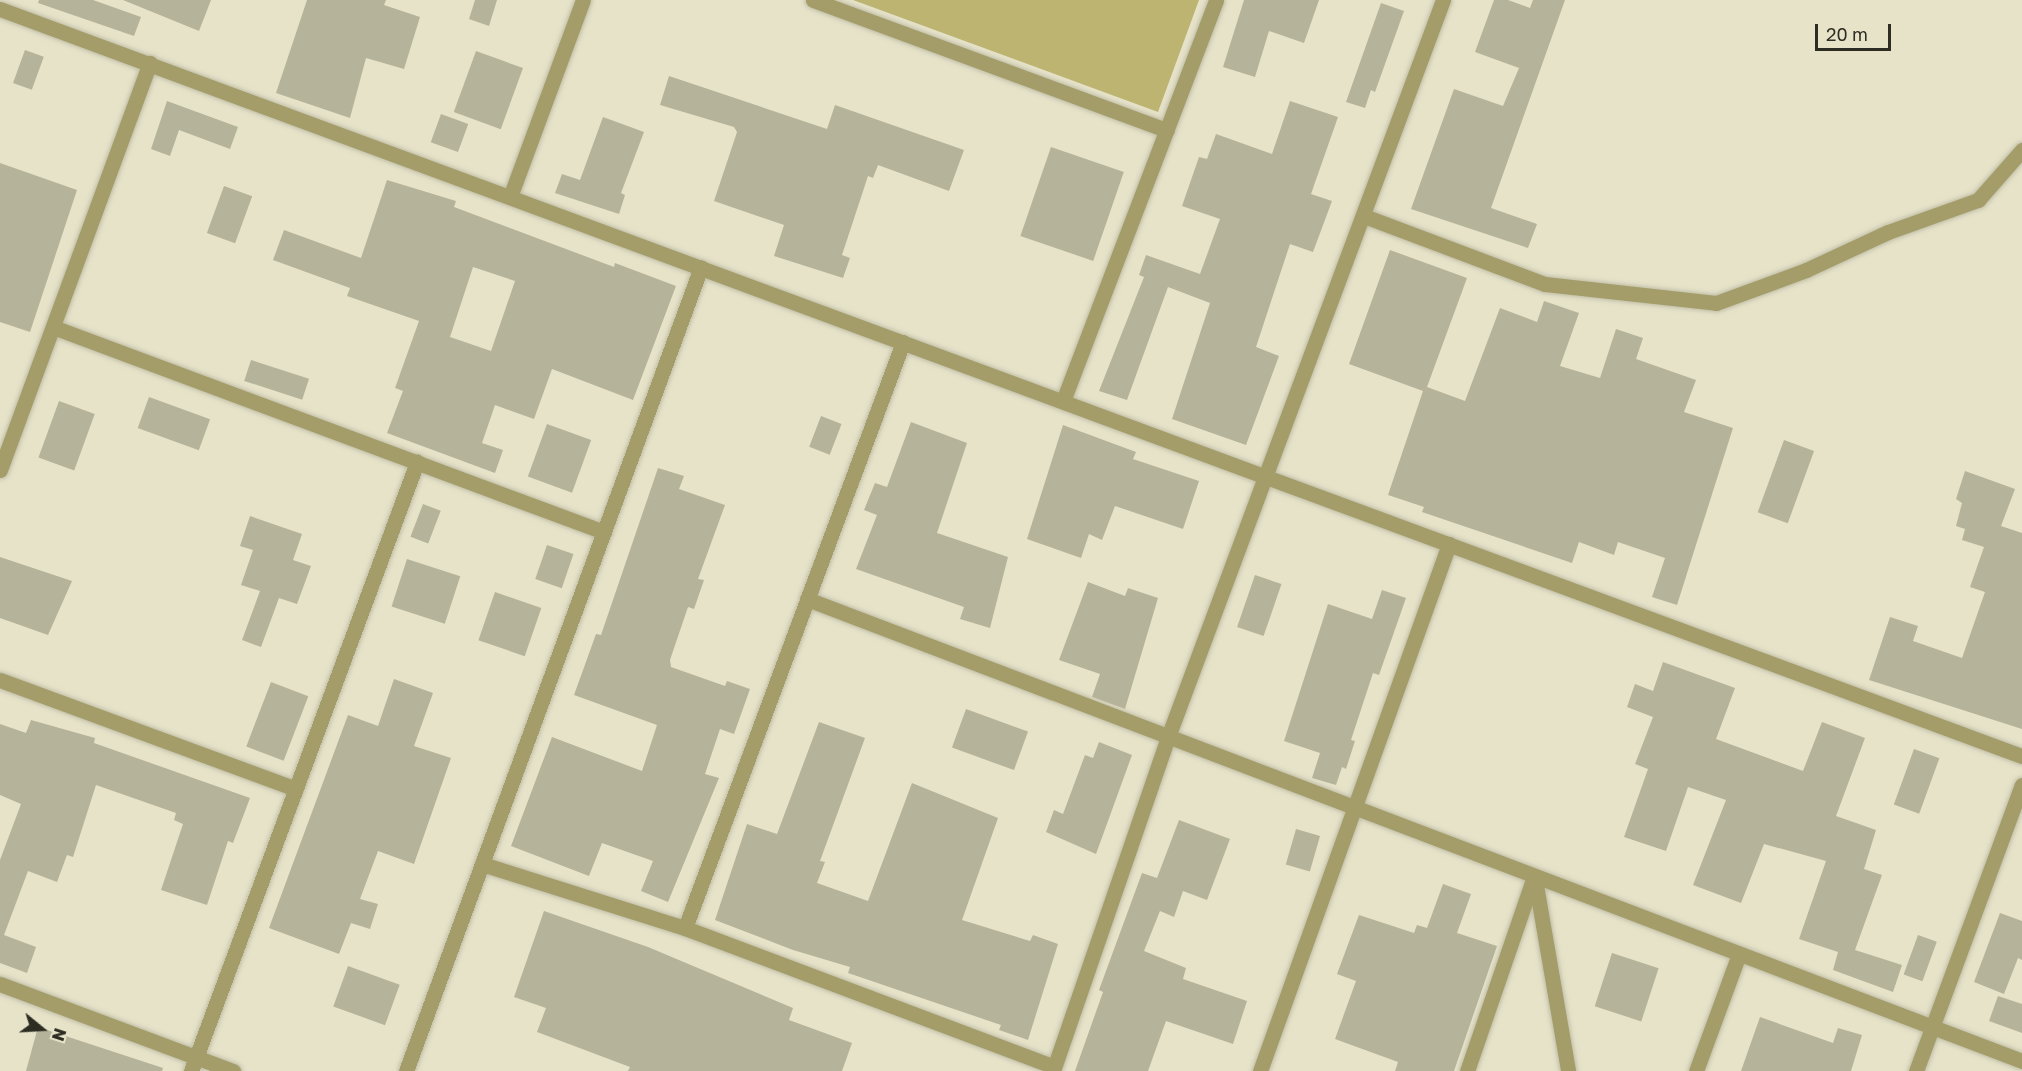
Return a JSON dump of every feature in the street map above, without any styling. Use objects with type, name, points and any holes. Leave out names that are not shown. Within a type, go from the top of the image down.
[{"type":"street","points":[[510,197],[583,0]]},
{"type":"street","points":[[813,0],[1167,130]]},
{"type":"street","points":[[1063,401],[1216,0]]},
{"type":"street","points":[[482,864],[685,928],[1053,1069],[1168,737],[1268,477],[1443,0]]},
{"type":"street","points":[[0,9],[2022,756]]},
{"type":"street","points":[[0,470],[150,63]]},
{"type":"street","points":[[1364,216],[1545,284],[1716,303],[1806,270],[1888,232],[1978,200],[2022,150]]},
{"type":"street","points":[[406,1071],[701,267]]},
{"type":"street","points":[[53,327],[604,532]]},
{"type":"street","points":[[685,928],[903,342]]},
{"type":"street","points":[[194,1064],[417,462]]},
{"type":"street","points":[[1260,1071],[1449,544]]},
{"type":"street","points":[[807,599],[2022,1061]]},
{"type":"street","points":[[0,680],[296,789]]},
{"type":"street","points":[[1916,1071],[2022,785]]},
{"type":"street","points":[[1467,1071],[1534,876]]},
{"type":"street","points":[[1534,876],[1568,1071]]},
{"type":"street","points":[[1696,1071],[1739,954]]},
{"type":"street","points":[[1,987],[194,1064],[233,1071]]},
{"type":"shaded area","points":[[853,0],[1199,0],[1158,112]]},
{"type":"building","points":[[39,0],[93,0],[141,17],[134,36],[38,3]]},
{"type":"building","points":[[123,0],[211,0],[199,31]]},
{"type":"building","points":[[307,0],[386,0],[384,5],[420,17],[404,69],[366,58],[350,118],[276,93]]},
{"type":"building","points":[[475,0],[497,0],[489,26],[469,19]]},
{"type":"building","points":[[1244,0],[1319,0],[1304,43],[1269,31],[1255,77],[1223,67]]},
{"type":"building","points":[[1494,0],[1508,0],[1530,8],[1533,0],[1565,0],[1491,208],[1537,224],[1528,248],[1411,209],[1454,89],[1503,106],[1519,68],[1475,52]]},
{"type":"building","points":[[1381,3],[1404,11],[1375,92],[1371,90],[1365,108],[1346,102]]},
{"type":"building","points":[[25,50],[44,57],[32,90],[13,83]]},
{"type":"building","points":[[476,51],[523,68],[501,129],[454,112]]},
{"type":"building","points":[[669,76],[827,129],[835,105],[964,150],[949,191],[878,165],[873,178],[868,176],[842,255],[850,258],[843,278],[774,256],[784,225],[714,201],[737,132],[734,127],[660,105]]},
{"type":"building","points":[[167,101],[238,127],[230,149],[179,130],[170,156],[151,149]]},
{"type":"building","points":[[1290,101],[1338,117],[1311,194],[1332,201],[1313,252],[1290,244],[1256,347],[1279,356],[1246,445],[1172,419],[1210,303],[1168,287],[1127,400],[1099,391],[1144,277],[1139,275],[1146,255],[1200,274],[1220,219],[1182,206],[1199,157],[1207,159],[1216,134],[1272,154]]},
{"type":"building","points":[[441,114],[468,124],[458,152],[431,142]]},
{"type":"building","points":[[603,117],[644,132],[621,193],[625,195],[619,214],[555,193],[562,174],[580,180]]},
{"type":"building","points":[[1051,147],[1124,172],[1093,261],[1020,236]]},
{"type":"building","points":[[0,163],[77,190],[30,332],[0,322]]},
{"type":"building","points":[[387,180],[456,201],[454,207],[614,267],[615,263],[676,286],[633,400],[552,369],[534,419],[495,405],[482,443],[503,450],[495,473],[387,433],[403,391],[395,388],[419,321],[347,296],[350,288],[273,260],[284,230],[361,258]],"holes":[[[473,267],[515,281],[491,351],[450,337]]]},
{"type":"building","points":[[224,186],[252,196],[235,243],[207,233]]},
{"type":"building","points":[[1390,250],[1467,278],[1427,387],[1465,401],[1500,308],[1537,322],[1544,301],[1579,313],[1560,366],[1600,378],[1616,329],[1643,338],[1636,359],[1696,380],[1684,412],[1733,428],[1677,605],[1652,597],[1665,558],[1618,542],[1614,555],[1579,542],[1572,563],[1422,512],[1424,507],[1388,495],[1423,391],[1349,364]]},
{"type":"building","points":[[251,360],[309,379],[302,400],[244,381]]},
{"type":"building","points":[[149,397],[210,419],[199,450],[138,428]]},
{"type":"building","points":[[59,401],[95,414],[74,470],[38,457]]},
{"type":"building","points":[[821,416],[842,424],[830,455],[809,447]]},
{"type":"building","points":[[911,422],[967,443],[937,533],[1008,557],[990,628],[960,619],[964,607],[856,569],[877,515],[864,510],[875,483],[887,487]]},
{"type":"building","points":[[547,424],[591,440],[572,493],[528,477]]},
{"type":"building","points":[[1063,425],[1136,452],[1133,459],[1199,481],[1183,529],[1115,506],[1102,540],[1089,534],[1081,558],[1027,539]]},
{"type":"building","points":[[1784,440],[1814,451],[1788,523],[1758,512]]},
{"type":"building","points":[[658,468],[684,476],[679,489],[725,505],[698,579],[704,580],[694,609],[688,607],[670,660],[671,667],[725,686],[727,681],[750,689],[734,734],[720,729],[705,774],[719,778],[668,902],[641,891],[653,861],[602,843],[589,876],[511,846],[552,737],[642,771],[657,725],[574,695],[596,634],[601,635]]},
{"type":"building","points":[[1965,471],[2015,489],[2001,526],[2022,533],[2022,729],[1869,680],[1890,617],[1918,626],[1913,641],[1962,658],[1985,592],[1970,587],[1984,547],[1962,540],[1965,529],[1956,526],[1962,503],[1956,499]]},
{"type":"building","points":[[423,504],[441,511],[428,543],[410,537]]},
{"type":"building","points":[[250,516],[302,534],[293,560],[311,566],[297,604],[279,598],[261,647],[242,640],[260,591],[241,585],[253,550],[240,546]]},
{"type":"building","points":[[547,545],[573,554],[562,588],[535,579]]},
{"type":"building","points":[[0,557],[72,581],[48,635],[0,618]]},
{"type":"building","points":[[407,559],[460,576],[445,624],[392,607]]},
{"type":"building","points":[[1255,575],[1281,584],[1264,636],[1237,627]]},
{"type":"building","points":[[1088,582],[1125,596],[1128,588],[1158,598],[1125,709],[1092,697],[1100,674],[1059,660]]},
{"type":"building","points":[[1382,590],[1406,598],[1379,675],[1373,673],[1351,740],[1355,741],[1346,769],[1342,767],[1336,785],[1312,778],[1320,753],[1284,741],[1328,604],[1372,619]]},
{"type":"building","points":[[495,592],[541,608],[525,656],[478,640]]},
{"type":"building","points":[[1663,662],[1735,688],[1716,739],[1803,771],[1822,722],[1865,738],[1836,816],[1876,830],[1864,869],[1882,875],[1855,950],[1902,965],[1893,992],[1833,970],[1838,952],[1799,939],[1826,861],[1764,844],[1741,903],[1693,885],[1726,800],[1688,787],[1666,851],[1624,837],[1648,769],[1635,764],[1653,717],[1627,707],[1635,684],[1653,691]]},
{"type":"building","points":[[394,679],[433,693],[414,746],[451,758],[414,864],[378,851],[360,899],[378,904],[370,929],[351,923],[339,954],[269,928],[348,715],[378,726]]},
{"type":"building","points":[[271,682],[308,696],[284,761],[246,746]]},
{"type":"building","points":[[966,709],[1028,732],[1014,770],[952,748]]},
{"type":"building","points":[[31,720],[95,738],[94,743],[250,798],[233,843],[228,841],[207,905],[161,890],[183,824],[174,820],[176,813],[96,785],[73,857],[67,855],[57,882],[28,871],[4,935],[36,947],[27,973],[0,963],[0,860],[21,804],[0,795],[0,724],[26,733]]},
{"type":"building","points":[[819,722],[865,738],[820,861],[825,862],[817,883],[868,901],[912,783],[998,818],[962,920],[1030,941],[1033,935],[1058,944],[1028,1040],[999,1030],[1001,1025],[848,973],[850,967],[793,950],[715,920],[747,824],[777,834]]},
{"type":"building","points":[[1099,742],[1132,755],[1096,854],[1046,832],[1054,810],[1063,814],[1085,755],[1093,758]]},
{"type":"building","points":[[1914,749],[1939,758],[1919,814],[1894,804]]},
{"type":"building","points":[[1179,820],[1230,839],[1207,900],[1183,891],[1174,917],[1160,911],[1144,951],[1186,968],[1183,979],[1247,1001],[1233,1044],[1166,1021],[1148,1071],[1075,1071],[1103,992],[1099,990],[1142,873],[1157,878]]},
{"type":"building","points":[[1296,829],[1320,836],[1310,871],[1286,865]]},
{"type":"building","points":[[1443,884],[1471,894],[1457,933],[1497,946],[1454,1071],[1395,1071],[1398,1062],[1335,1039],[1356,981],[1337,974],[1359,915],[1414,933],[1417,925],[1427,928]]},
{"type":"building","points":[[544,911],[648,947],[793,1008],[789,1020],[852,1043],[842,1071],[628,1071],[630,1067],[537,1032],[546,1008],[514,997]]},
{"type":"building","points":[[2000,913],[2022,921],[2022,960],[2018,958],[2004,994],[1974,982]]},
{"type":"building","points":[[1918,935],[1937,942],[1922,981],[1904,974]]},
{"type":"building","points":[[1612,953],[1659,968],[1641,1021],[1595,1006]]},
{"type":"building","points":[[348,966],[400,985],[385,1025],[333,1006]]},
{"type":"building","points":[[1998,996],[2022,1004],[2022,1033],[1989,1021]]},
{"type":"building","points":[[1760,1017],[1833,1043],[1838,1028],[1862,1035],[1851,1071],[1741,1071]]},
{"type":"building","points":[[38,1027],[163,1068],[162,1071],[26,1071]]}]
